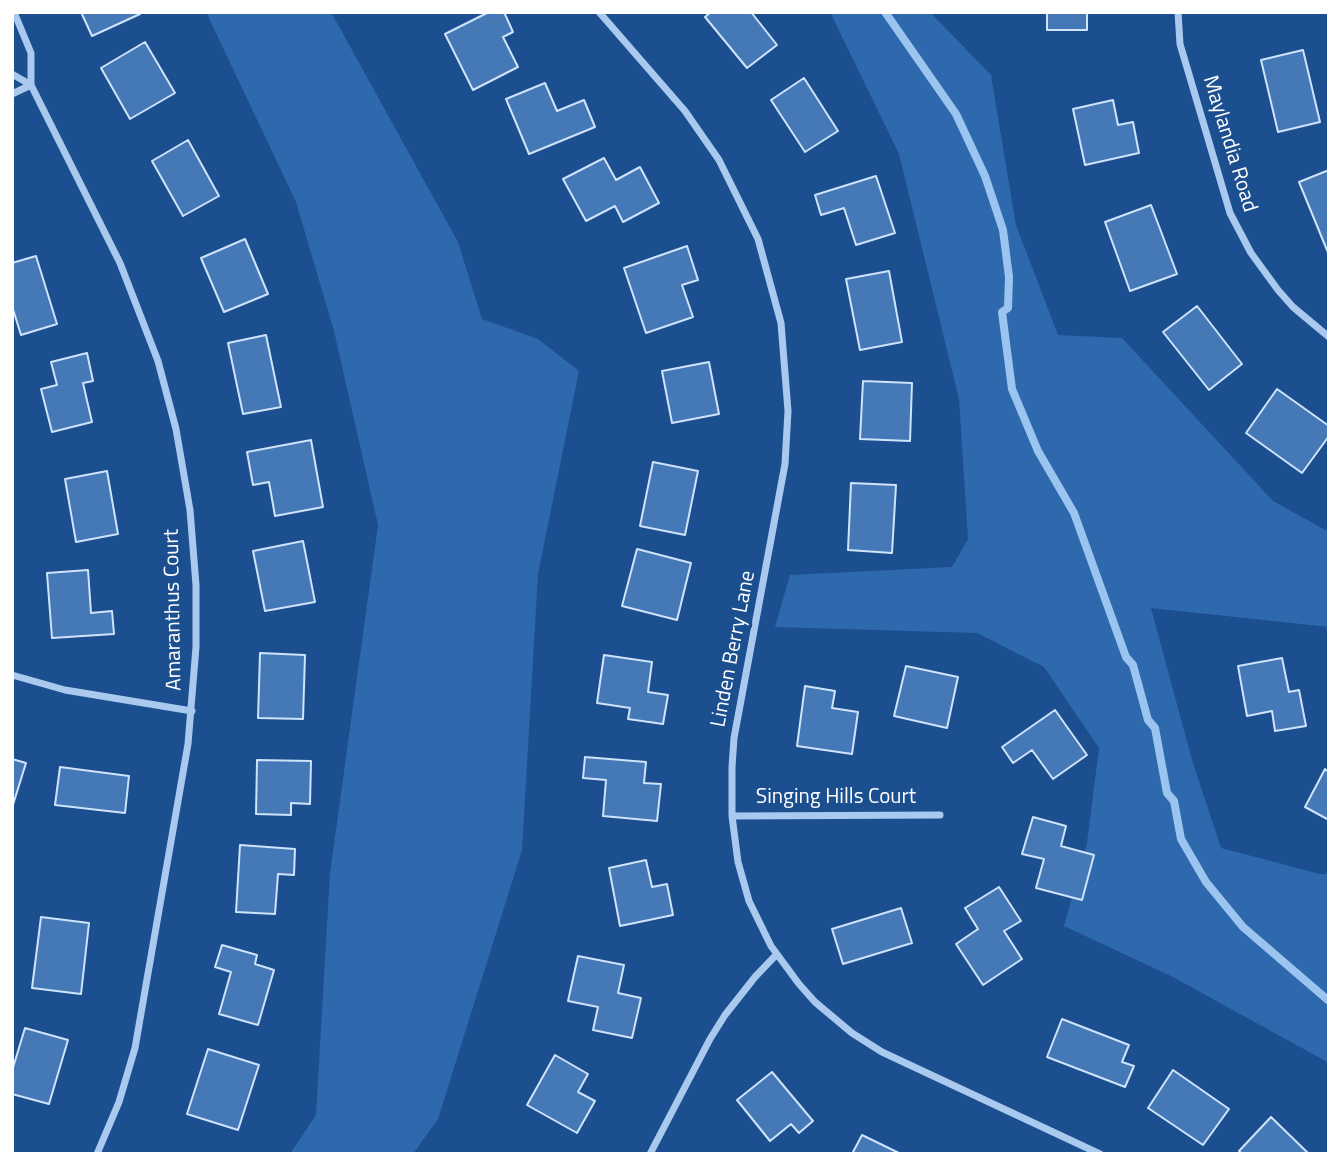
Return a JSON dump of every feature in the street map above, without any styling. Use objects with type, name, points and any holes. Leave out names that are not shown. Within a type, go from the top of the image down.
[{"type":"street","name":"Amaranthus Court","points":[[14,12],[31,54],[31,85],[120,263],[158,361],[176,429],[190,510],[196,585],[197,647],[192,711],[135,1048],[119,1102],[97,1154]]},
{"type":"street","name":"Linden Berry Lane","points":[[599,12],[685,111],[719,160],[758,239],[781,323],[788,411],[785,464],[734,738],[732,767],[732,816],[738,862],[750,901],[776,955],[815,1002],[852,1033],[882,1052],[1100,1154]]},
{"type":"street","name":"Maylandia Road","points":[[1178,12],[1180,44],[1230,212],[1251,253],[1278,290],[1293,307],[1329,337]]},
{"type":"street","points":[[12,74],[31,85]]},
{"type":"street","points":[[12,94],[31,85]]},
{"type":"street","points":[[12,675],[65,690],[192,711]]},
{"type":"street","name":"Singing Hills Court","points":[[732,816],[940,816]]},
{"type":"street","points":[[650,1154],[724,1015],[776,955]]},
{"type":"shaded area","points":[[206,12],[331,12],[458,242],[482,319],[538,339],[579,371],[538,574],[522,850],[438,1119],[413,1154],[290,1154],[316,1115],[330,873],[378,525],[334,331],[296,202]]},
{"type":"shaded area","points":[[830,12],[930,12],[991,75],[1016,225],[1058,335],[1122,338],[1273,501],[1329,532],[1329,627],[1151,608],[1192,760],[1221,848],[1320,874],[1329,874],[1329,1063],[1173,977],[1064,926],[1087,843],[1099,748],[1044,667],[977,633],[775,627],[790,575],[952,567],[968,539],[959,399],[899,154]]},
{"type":"building","points":[[81,12],[139,12],[140,14],[92,36]]},
{"type":"building","points":[[489,12],[504,12],[513,32],[503,37],[518,67],[473,90],[445,34]]},
{"type":"building","points":[[711,12],[751,12],[777,45],[747,68],[705,17]]},
{"type":"building","points":[[1047,12],[1087,12],[1087,30],[1047,30]]},
{"type":"building","points":[[145,42],[175,93],[130,119],[101,68]]},
{"type":"building","points":[[1303,50],[1320,122],[1278,132],[1261,60]]},
{"type":"building","points":[[804,78],[838,131],[805,152],[771,100]]},
{"type":"building","points":[[545,83],[557,111],[584,100],[595,127],[529,154],[506,99]]},
{"type":"building","points":[[1113,100],[1118,125],[1133,122],[1139,153],[1085,165],[1073,109]]},
{"type":"building","points":[[188,140],[219,196],[183,216],[152,161]]},
{"type":"building","points":[[604,158],[616,180],[640,167],[659,203],[623,222],[615,206],[586,221],[563,179]]},
{"type":"building","points":[[1329,170],[1329,255],[1299,182]]},
{"type":"building","points":[[876,176],[895,233],[856,245],[844,208],[821,215],[815,195]]},
{"type":"building","points":[[1151,205],[1177,274],[1130,291],[1105,222]]},
{"type":"building","points":[[245,239],[268,294],[224,312],[201,258]]},
{"type":"building","points":[[687,246],[698,280],[682,285],[693,317],[646,333],[624,268]]},
{"type":"building","points":[[36,256],[57,324],[21,335],[12,306],[12,263]]},
{"type":"building","points":[[889,271],[902,342],[860,350],[846,279]]},
{"type":"building","points":[[1197,306],[1242,364],[1209,390],[1163,332]]},
{"type":"building","points":[[266,335],[281,407],[243,414],[228,343]]},
{"type":"building","points":[[87,353],[93,381],[83,383],[92,422],[52,432],[41,389],[57,385],[51,362]]},
{"type":"building","points":[[709,362],[719,414],[672,423],[662,371]]},
{"type":"building","points":[[863,381],[912,383],[910,441],[860,439]]},
{"type":"building","points":[[1277,389],[1329,426],[1329,436],[1302,473],[1246,433]]},
{"type":"building","points":[[311,440],[323,507],[275,516],[269,482],[253,485],[247,452]]},
{"type":"building","points":[[653,462],[698,471],[685,535],[640,526]]},
{"type":"building","points":[[107,471],[118,534],[76,542],[65,479]]},
{"type":"building","points":[[851,483],[896,485],[892,553],[848,550]]},
{"type":"building","points":[[303,541],[315,602],[265,611],[253,551]]},
{"type":"building","points":[[637,549],[691,563],[677,620],[622,606]]},
{"type":"building","points":[[88,570],[91,613],[112,611],[114,634],[52,638],[47,573]]},
{"type":"building","points":[[260,653],[305,655],[303,719],[258,718]]},
{"type":"building","points":[[604,655],[652,662],[648,692],[668,695],[663,724],[628,719],[630,708],[597,703]]},
{"type":"building","points":[[1282,658],[1289,692],[1299,690],[1306,726],[1275,731],[1272,711],[1247,716],[1238,666]]},
{"type":"building","points":[[906,666],[958,677],[947,728],[894,716]]},
{"type":"building","points":[[805,686],[835,691],[832,708],[858,712],[852,754],[797,746]]},
{"type":"building","points":[[1055,710],[1087,755],[1053,779],[1032,750],[1013,763],[1002,747]]},
{"type":"building","points":[[585,757],[646,762],[644,783],[661,784],[657,821],[603,816],[606,780],[583,778]]},
{"type":"building","points":[[12,759],[26,763],[12,808]]},
{"type":"building","points":[[257,760],[311,761],[310,804],[291,803],[291,815],[256,814]]},
{"type":"building","points":[[60,767],[129,776],[125,813],[55,805]]},
{"type":"building","points":[[1325,769],[1329,772],[1329,820],[1305,807]]},
{"type":"building","points":[[1033,817],[1066,826],[1061,846],[1094,855],[1082,900],[1036,888],[1044,859],[1022,854]]},
{"type":"building","points":[[240,845],[295,849],[294,875],[278,874],[275,914],[236,912]]},
{"type":"building","points":[[646,860],[652,887],[667,884],[673,915],[620,926],[609,868]]},
{"type":"building","points":[[999,887],[1021,921],[1004,931],[1022,959],[983,985],[956,944],[978,929],[965,908]]},
{"type":"building","points":[[901,908],[912,943],[843,964],[832,929]]},
{"type":"building","points":[[41,917],[89,923],[81,994],[32,988]]},
{"type":"building","points":[[222,945],[257,955],[255,964],[274,970],[258,1025],[219,1014],[231,972],[215,967]]},
{"type":"building","points":[[578,956],[624,965],[618,993],[641,998],[632,1038],[593,1030],[598,1007],[568,1001]]},
{"type":"building","points":[[1062,1019],[1129,1045],[1122,1062],[1134,1066],[1125,1087],[1047,1057]]},
{"type":"building","points":[[25,1028],[68,1040],[49,1104],[12,1094],[12,1071]]},
{"type":"building","points":[[208,1049],[259,1065],[238,1130],[187,1114]]},
{"type":"building","points":[[555,1055],[588,1074],[578,1092],[595,1101],[577,1133],[527,1105]]},
{"type":"building","points":[[1173,1070],[1229,1109],[1203,1145],[1148,1108]]},
{"type":"building","points":[[772,1072],[813,1121],[799,1133],[791,1124],[770,1141],[737,1100]]},
{"type":"building","points":[[1271,1117],[1309,1154],[1242,1154],[1239,1151]]},
{"type":"building","points":[[862,1135],[901,1154],[852,1154]]},
{"type":"waterway","points":[[885,12],[956,114],[985,176],[1003,230],[1009,277],[1008,308],[1002,312],[1012,389],[1038,451],[1074,513],[1126,657],[1133,665],[1148,720],[1155,728],[1167,793],[1174,801],[1181,839],[1206,882],[1243,927],[1329,1001]]}]
